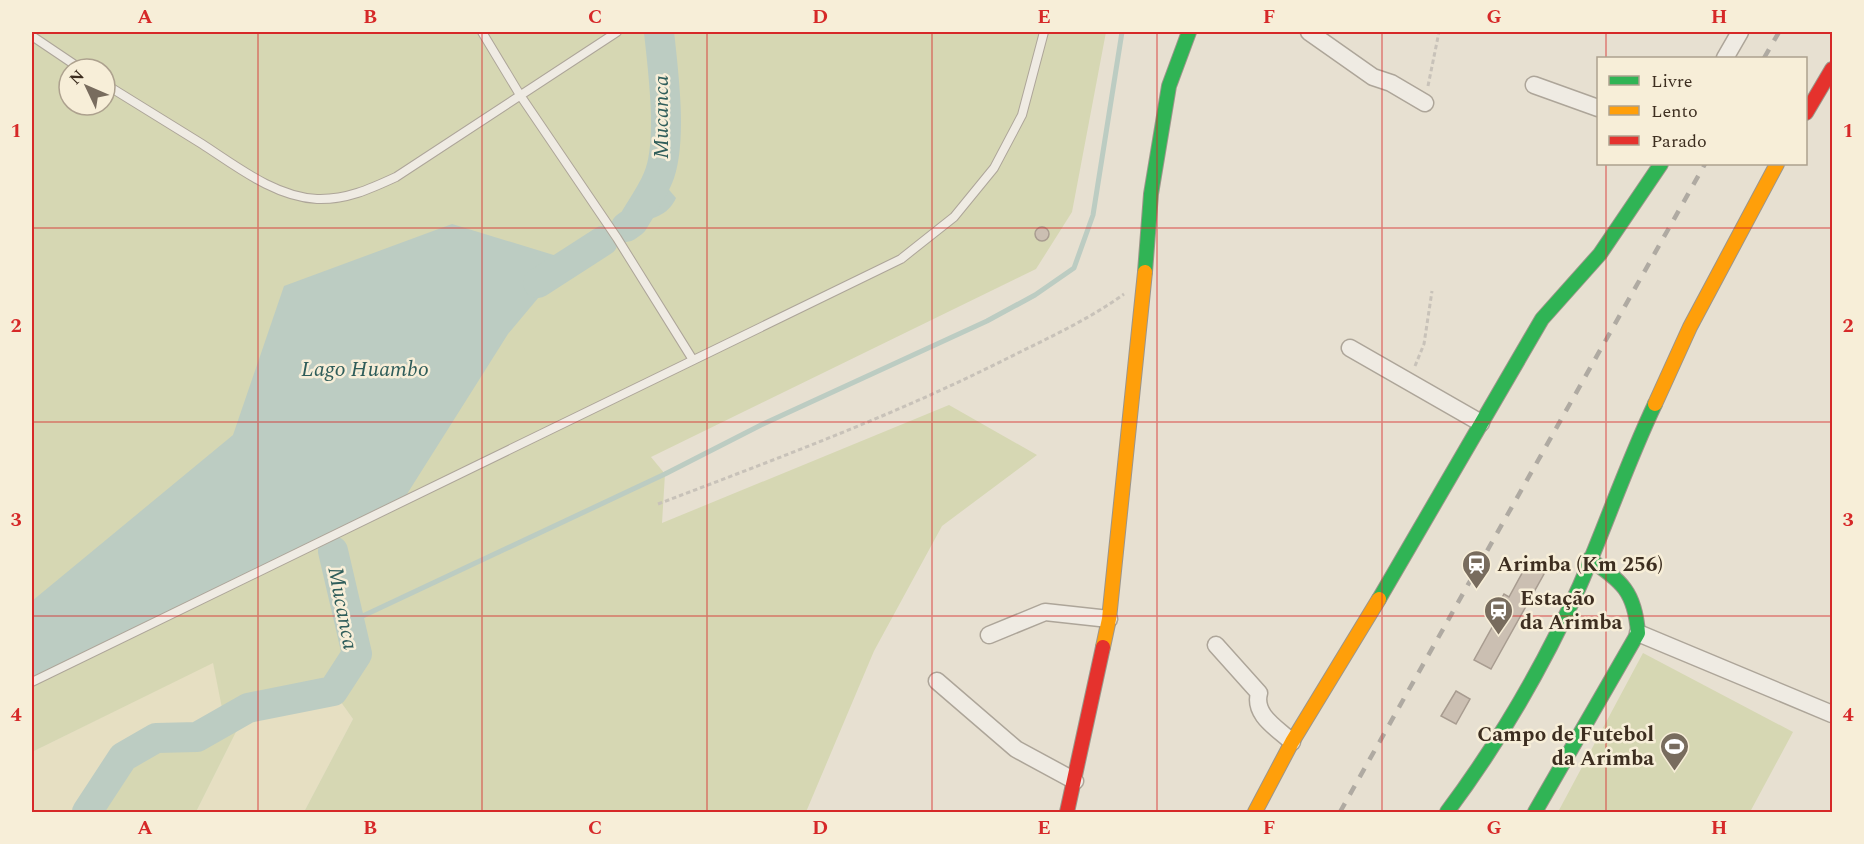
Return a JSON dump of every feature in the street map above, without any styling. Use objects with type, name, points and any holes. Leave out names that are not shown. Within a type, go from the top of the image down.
[{"type":"street","points":[[1067,813],[1109,619],[1145,279],[1151,194],[1169,86],[1190,32]]},
{"type":"street","points":[[1310,32],[1373,76],[1392,83],[1425,103]]},
{"type":"street","points":[[1725,57],[1737,32]]},
{"type":"street","points":[[1807,111],[1833,69]]},
{"type":"street","points":[[1534,85],[1597,107]]},
{"type":"street","points":[[1255,813],[1292,742],[1542,319],[1600,254],[1660,165]]},
{"type":"street","points":[[1447,813],[1488,757],[1536,673],[1589,559],[1628,461],[1690,327],[1775,165]]},
{"type":"street","points":[[1350,348],[1481,423]]},
{"type":"street","points":[[1535,813],[1638,633],[1637,609],[1623,582],[1589,559]]},
{"type":"street","points":[[989,635],[1045,612],[1109,619]]},
{"type":"street","points":[[1638,633],[1833,714]]},
{"type":"street","points":[[1216,645],[1258,693],[1260,713],[1292,742]]},
{"type":"street","points":[[938,681],[1016,749],[1075,781]]},
{"type":"lane","points":[[482,32],[520,95],[617,238],[693,360]]},
{"type":"lane","points":[[117,91],[258,179],[286,192],[315,199],[343,198],[369,190],[396,177],[616,32]]},
{"type":"lane","points":[[32,682],[901,259],[954,217],[994,168],[1022,115],[1044,32]]},
{"type":"lane","points":[[32,36],[63,57]]},
{"type":"path","points":[[1425,103],[1438,32]]},
{"type":"path","points":[[658,504],[801,450],[970,377],[1098,313],[1145,279]]},
{"type":"path","points":[[1409,382],[1424,344],[1432,291]]},
{"type":"shaded area","points":[[213,662],[224,713],[207,725],[137,734],[114,752],[72,812],[32,812],[32,752]]},
{"type":"shaded area","points":[[333,691],[353,719],[304,812],[196,812],[248,708]]},
{"type":"green space","points":[[32,32],[1106,32],[1072,212],[1036,269],[651,457],[665,474],[662,523],[949,405],[1037,455],[942,526],[874,651],[806,812],[304,812],[353,719],[333,691],[248,708],[196,812],[72,812],[114,752],[137,734],[207,725],[223,713],[213,663],[32,752]]},
{"type":"green space","name":"Campo de Futebol da Arimba","points":[[1643,653],[1793,732],[1750,812],[1558,812]]},
{"type":"water","points":[[659,178],[676,198],[673,204],[658,216],[633,222],[628,215],[632,204],[639,194]]},
{"type":"water","name":"Lago Huambo","points":[[452,224],[570,260],[508,334],[402,502],[32,682],[32,601],[233,435],[284,286]]},
{"type":"building","points":[[1042,227],[1047,229],[1049,234],[1047,239],[1042,241],[1037,239],[1035,234],[1037,229]]},
{"type":"building","name":"Estação da Arimba","points":[[1527,564],[1544,574],[1491,669],[1474,660],[1501,611],[1496,608],[1504,594],[1509,597]]},
{"type":"building","points":[[1456,691],[1470,699],[1456,724],[1441,716]]},
{"type":"waterway","name":"Mucanca","points":[[626,227],[633,222],[650,195],[663,163],[666,106],[659,32]]},
{"type":"waterway","points":[[350,622],[665,474],[761,425],[987,321],[1035,295],[1074,268],[1093,215],[1122,32]]},
{"type":"waterway","name":"Mucanca","points":[[538,283],[603,241]]},
{"type":"waterway","name":"Mucanca","points":[[87,812],[123,757],[156,738],[197,737],[248,708],[333,691],[357,654],[333,551]]},
{"type":"railway","points":[[1765,57],[1779,32]]},
{"type":"railway","points":[[1340,812],[1704,165]]},
{"type":"traffic: fast","points":[[1145,272],[1151,194],[1169,86],[1189,32]]},
{"type":"traffic: fast","points":[[1379,599],[1542,319],[1600,254],[1660,165]]},
{"type":"traffic: fast","points":[[1447,812],[1503,730],[1551,644],[1580,585],[1655,404]]},
{"type":"traffic: fast","points":[[1535,812],[1638,633],[1634,607],[1625,589],[1610,574],[1589,559]]},
{"type":"traffic: slow","points":[[1655,404],[1690,327],[1776,165]]},
{"type":"traffic: slow","points":[[1103,647],[1109,619],[1145,272]]},
{"type":"traffic: slow","points":[[1255,812],[1292,742],[1379,599]]},
{"type":"traffic: jam","points":[[1807,111],[1832,69]]},
{"type":"traffic: jam","points":[[1067,812],[1103,647]]},
{"type":"place","name":"Arimba (Km 256)","points":[[1476,590]]},
{"type":"place","name":"Estação da Arimba","points":[[1499,636]]},
{"type":"place","name":"Campo de Futebol da Arimba","points":[[1675,772]]}]
